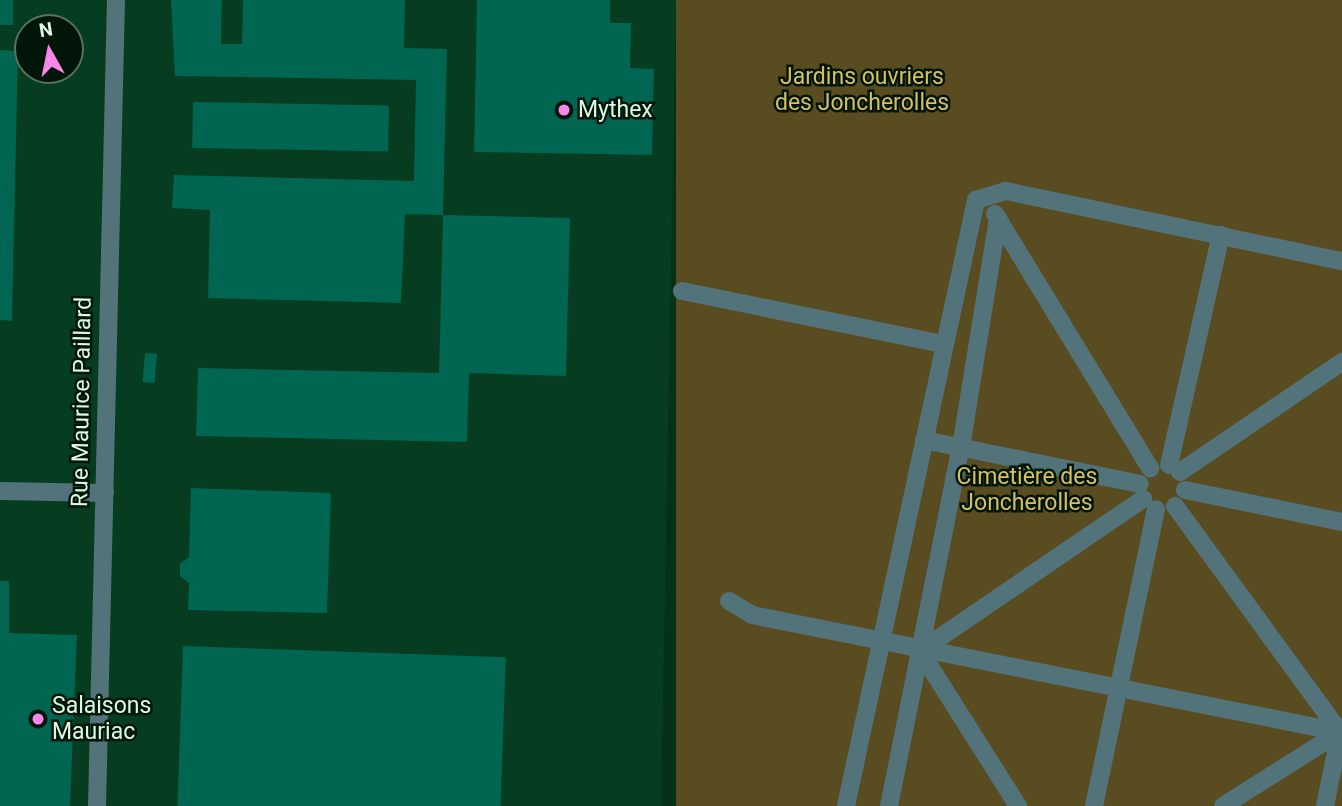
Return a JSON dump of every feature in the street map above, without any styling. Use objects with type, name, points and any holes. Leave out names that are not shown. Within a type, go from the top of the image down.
[{"type":"street","name":"Rue Maurice Paillard","points":[[97,806],[116,0]]},
{"type":"street","points":[[846,806],[970,211],[984,195],[1006,191],[1342,261]]},
{"type":"street","points":[[984,195],[1150,468],[1119,691],[1094,806]]},
{"type":"street","points":[[889,806],[961,447],[998,218]]},
{"type":"street","points":[[1185,490],[1175,468],[1222,235]]},
{"type":"street","points":[[682,291],[943,344]]},
{"type":"street","points":[[1150,468],[1175,468],[1342,362]]},
{"type":"street","points":[[923,440],[961,447],[1175,506],[1341,728],[1325,806]]},
{"type":"street","points":[[1175,506],[1185,490]]},
{"type":"street","points":[[1185,490],[1342,522]]},
{"type":"street","points":[[0,491],[105,493]]},
{"type":"street","points":[[920,650],[1147,497]]},
{"type":"street","points":[[729,601],[752,615],[882,643],[1119,691],[1341,728]]},
{"type":"street","points":[[920,650],[1018,806]]},
{"type":"street","points":[[1223,806],[1341,728]]},
{"type":"shaded area","points":[[0,0],[676,0],[661,806],[0,806]]},
{"type":"green space","name":"Cimetière des Joncherolles","points":[[676,0],[1342,0],[1342,806],[676,806]]},
{"type":"building","points":[[0,0],[13,0],[13,25],[0,25]]},
{"type":"building","points":[[171,0],[222,0],[221,44],[242,44],[243,0],[405,0],[404,48],[447,49],[443,215],[405,214],[401,303],[208,298],[210,210],[172,208],[174,175],[414,181],[416,80],[175,76]]},
{"type":"building","name":"Mythex","points":[[477,0],[610,0],[610,23],[631,23],[630,68],[654,69],[652,155],[474,152]]},
{"type":"building","points":[[0,50],[14,51],[14,84],[17,84],[12,321],[0,320]]},
{"type":"building","points":[[193,102],[389,105],[388,151],[192,148]]},
{"type":"building","points":[[443,215],[570,218],[566,376],[469,373],[467,442],[196,436],[198,368],[439,373]]},
{"type":"building","points":[[145,353],[157,354],[154,383],[142,382]]},
{"type":"building","points":[[191,488],[331,493],[327,613],[188,610],[189,583],[180,576],[180,564],[189,557]]},
{"type":"building","name":"Salaisons Mauriac","points":[[0,581],[9,581],[9,633],[77,635],[70,806],[0,806]]},
{"type":"building","points":[[183,646],[506,657],[501,806],[177,806]]},
{"type":"place","name":"Mythex","points":[[564,110]]},
{"type":"place","name":"Salaisons Mauriac","points":[[38,719]]},
{"type":"park label","name":"Jardins ouvriers des Joncherolles","points":[[862,90]]}]
